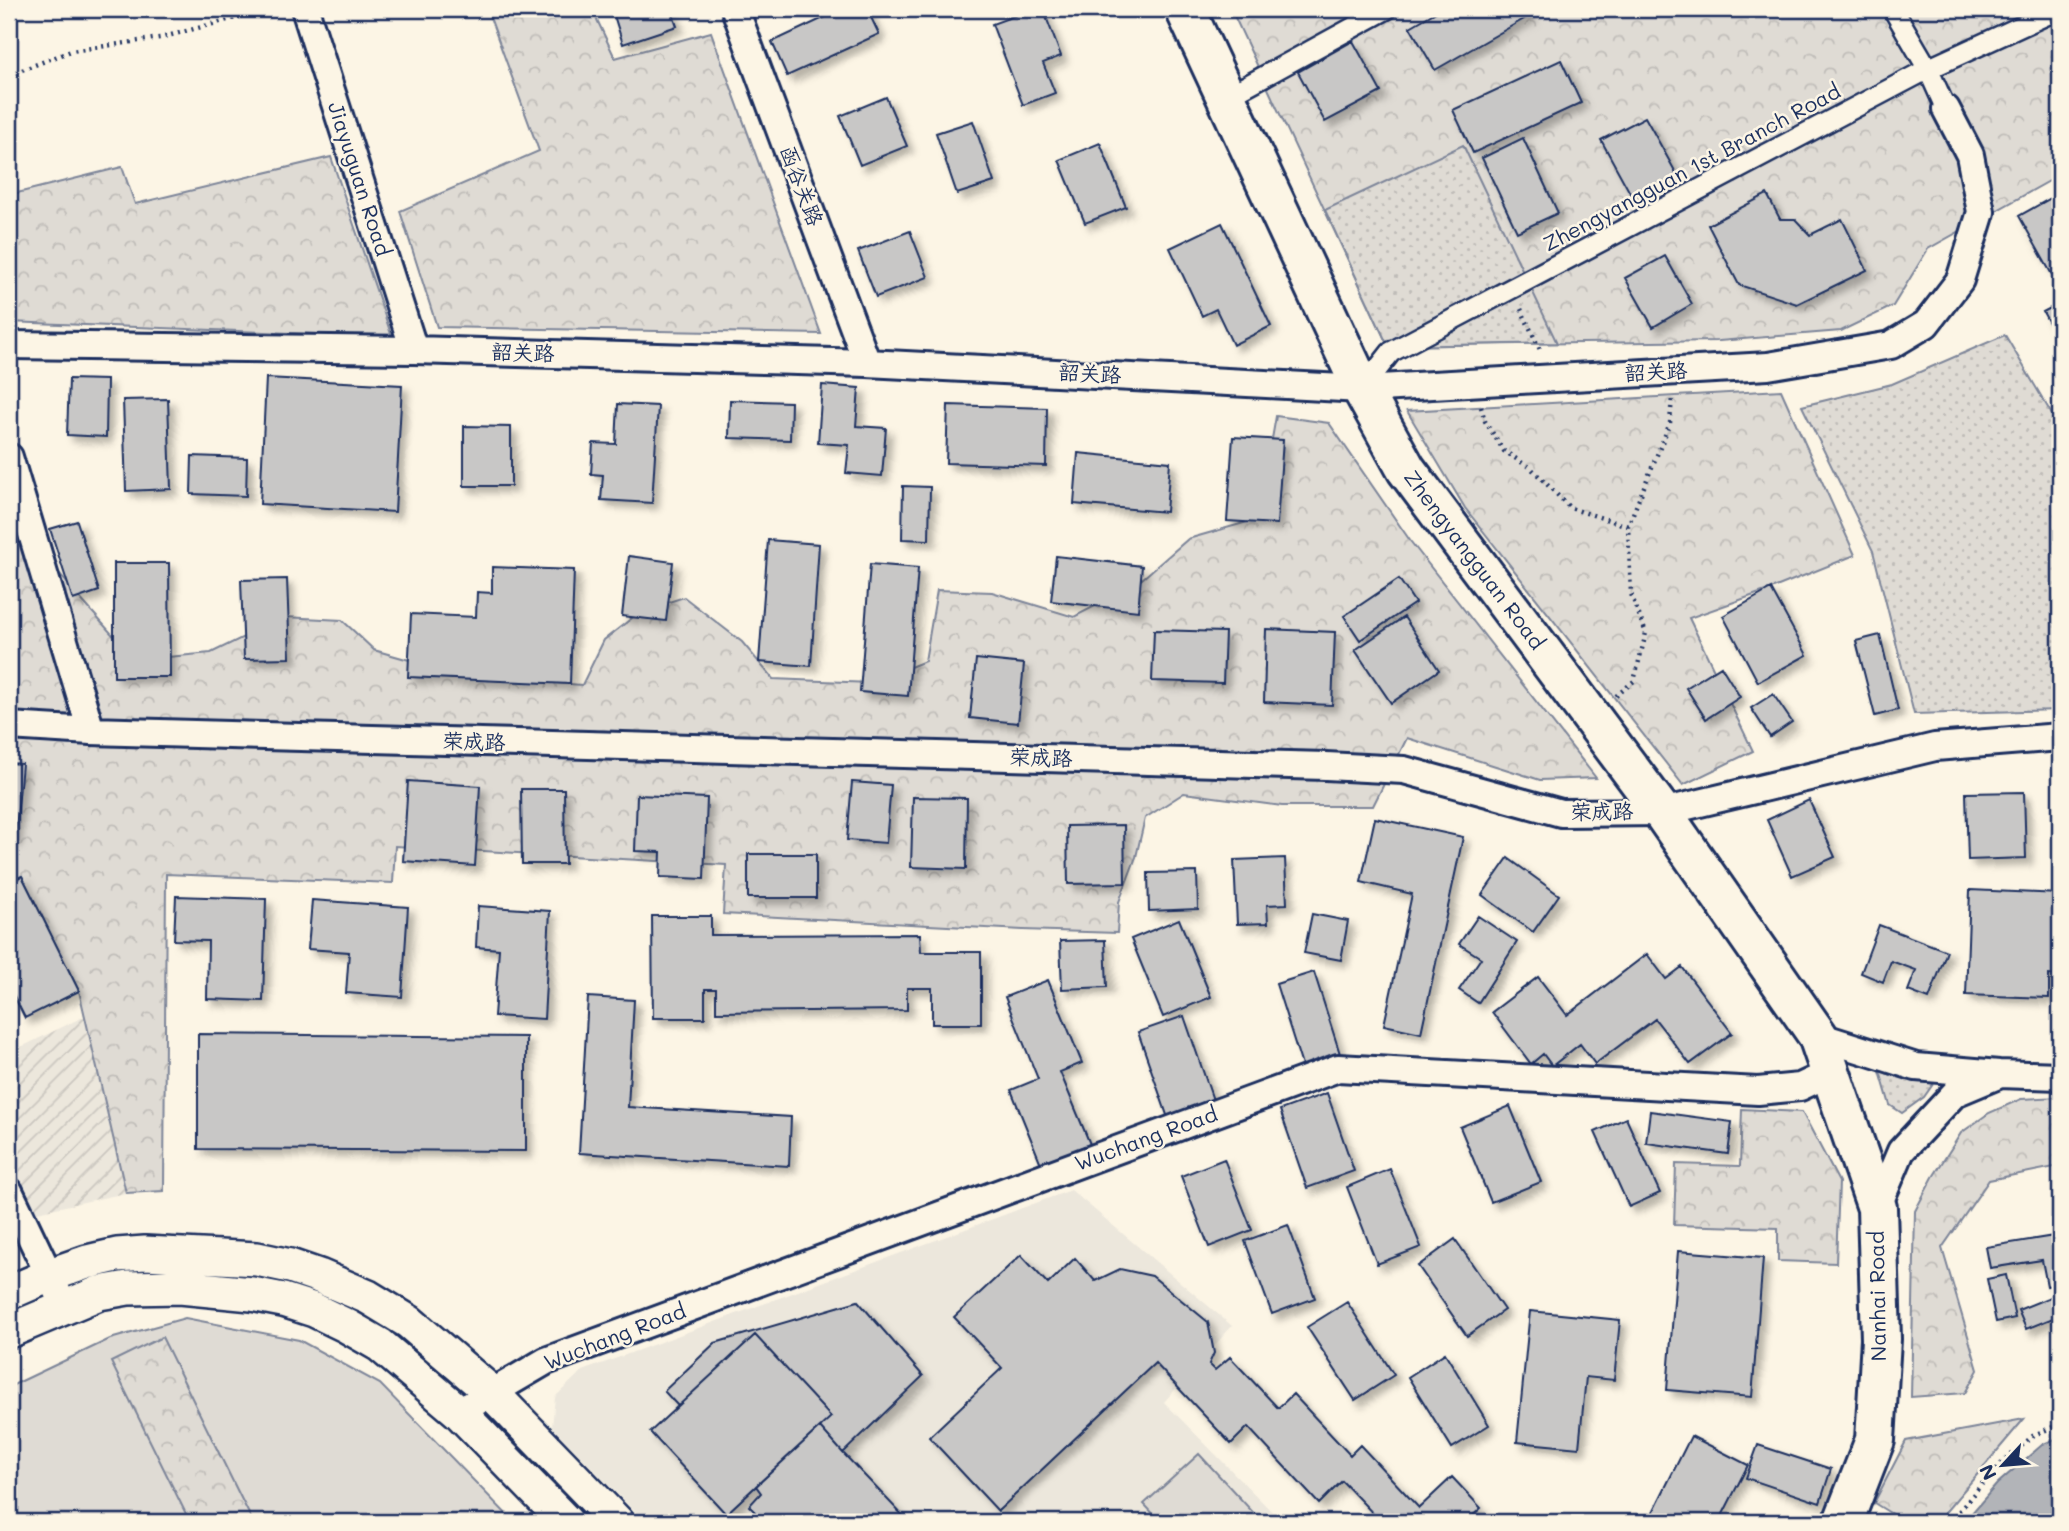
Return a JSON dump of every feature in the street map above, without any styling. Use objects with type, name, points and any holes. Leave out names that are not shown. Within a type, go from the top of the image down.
[{"type":"main road","name":"Zhengyangguan Road","points":[[1185,9],[1362,389],[1406,469],[1662,812],[1818,1036],[1832,1072]]},
{"type":"main road","name":"Nanhai Road","points":[[1832,1072],[1877,1208],[1881,1339],[1875,1440],[1843,1522]]},
{"type":"street","name":"Jiayuguan Road","points":[[305,9],[414,350]]},
{"type":"street","name":"函谷关路","points":[[735,9],[867,363]]},
{"type":"street","points":[[1226,97],[1387,9]]},
{"type":"street","points":[[1893,9],[1928,69],[1946,108]]},
{"type":"street","name":"Zhengyangguan 1st Branch Road","points":[[1362,389],[1391,352],[1928,69],[2059,9]]},
{"type":"street","name":"韶关路","points":[[9,345],[414,350],[867,363],[1362,389],[1768,366],[1891,345],[1926,324],[1960,280],[1981,212],[1970,155],[1946,108]]},
{"type":"street","points":[[9,457],[91,731]]},
{"type":"street","name":"荣成路","points":[[9,726],[91,731],[1326,765],[1404,770],[1561,813],[1662,812],[1935,747],[2060,737]]},
{"type":"street","points":[[1818,1036],[1916,1067],[2060,1076]]},
{"type":"street","name":"Wuchang Road","points":[[459,1412],[546,1361],[1338,1068],[1758,1091],[1800,1087],[1832,1072]]},
{"type":"street","points":[[1877,1208],[1901,1151],[1955,1093],[1999,1074]]},
{"type":"street","points":[[9,1191],[64,1306]]},
{"type":"street","points":[[9,1293],[97,1259],[145,1253],[257,1259],[319,1276],[368,1297],[409,1322],[492,1393],[617,1522]]},
{"type":"street","points":[[9,1331],[99,1293],[128,1288],[158,1286],[252,1294],[314,1310],[380,1345],[459,1412],[566,1522]]},
{"type":"path","points":[[9,75],[71,51],[160,38],[269,9]]},
{"type":"path","points":[[1511,288],[1554,378]]},
{"type":"path","points":[[1591,717],[1634,681],[1646,633],[1631,594],[1628,526],[1670,423],[1675,371]]},
{"type":"path","points":[[1474,383],[1485,421],[1504,450],[1532,469],[1570,508],[1628,526]]},
{"type":"path","points":[[1950,1522],[1993,1471],[2034,1434],[2060,1424]]},
{"type":"shaded area","points":[[85,1016],[126,1193],[9,1218],[9,1039],[15,1050]]},
{"type":"shaded area","points":[[1071,1190],[1232,1326],[1164,1402],[1282,1522],[645,1522],[552,1427],[555,1397],[582,1371]]},
{"type":"shaded area","points":[[2060,1437],[2060,1522],[1964,1522],[1997,1484],[2043,1444]]},
{"type":"green space","points":[[487,9],[592,9],[615,58],[711,32],[821,334],[437,327],[400,211],[539,151]]},
{"type":"green space","points":[[1231,9],[2060,9],[2060,175],[1928,249],[1893,306],[1841,331],[1719,341],[1388,346]]},
{"type":"green space","points":[[1463,145],[1557,343],[1388,346],[1325,210]]},
{"type":"green space","points":[[331,157],[392,337],[9,322],[9,195],[122,167],[135,204]]},
{"type":"green space","points":[[2005,335],[2060,428],[2060,710],[1914,714],[1873,551],[1802,406],[1892,384]]},
{"type":"green space","points":[[1781,390],[1855,555],[1689,618],[1753,751],[1683,785],[1465,508],[1407,411]]},
{"type":"green space","points":[[1276,416],[1329,423],[1411,542],[1596,778],[1540,780],[1407,738],[1373,806],[1282,806],[1184,793],[1145,818],[1136,857],[1119,902],[1117,933],[723,914],[726,865],[395,846],[393,883],[166,874],[164,1191],[126,1193],[79,991],[22,876],[9,880],[9,512],[135,660],[211,653],[285,617],[342,620],[374,650],[466,676],[582,685],[604,640],[641,611],[684,597],[742,642],[773,679],[871,683],[925,661],[937,590],[992,592],[1074,617],[1134,586],[1188,539],[1258,519]]},
{"type":"green space","points":[[1879,1068],[1938,1077],[1924,1097],[1902,1113],[1890,1105]]},
{"type":"green space","points":[[2060,1097],[2060,1166],[1989,1180],[1942,1248],[1978,1370],[1965,1393],[1911,1397],[1915,1211],[1961,1133],[1989,1113],[2021,1099]]},
{"type":"green space","points":[[1742,1109],[1802,1112],[1839,1182],[1836,1263],[1778,1261],[1778,1228],[1674,1225],[1676,1164],[1740,1166]]},
{"type":"green space","points":[[185,1318],[299,1340],[380,1384],[514,1522],[9,1522],[9,1387],[110,1339]]},
{"type":"green space","points":[[162,1337],[253,1522],[190,1522],[111,1362]]},
{"type":"green space","points":[[2024,1419],[1937,1522],[1905,1522],[1874,1503],[1906,1441]]},
{"type":"green space","points":[[1199,1454],[1262,1522],[1161,1522],[1144,1504]]},
{"type":"building","points":[[612,9],[671,9],[677,26],[623,44]]},
{"type":"building","points":[[827,9],[867,9],[879,34],[787,76],[772,42],[830,15]]},
{"type":"building","points":[[1033,9],[1043,9],[1061,56],[1043,63],[1055,93],[1023,105],[992,24]]},
{"type":"building","points":[[1441,9],[1527,9],[1531,15],[1435,70],[1410,27]]},
{"type":"building","points":[[1353,41],[1381,92],[1325,122],[1298,72]]},
{"type":"building","points":[[1561,60],[1581,103],[1473,153],[1453,110]]},
{"type":"building","points":[[886,97],[907,146],[860,165],[840,116]]},
{"type":"building","points":[[1645,117],[1685,189],[1641,213],[1601,140]]},
{"type":"building","points":[[973,121],[994,182],[957,194],[936,133]]},
{"type":"building","points":[[1523,138],[1558,213],[1517,232],[1482,158]]},
{"type":"building","points":[[1100,143],[1126,207],[1085,223],[1059,160]]},
{"type":"building","points":[[2060,193],[2060,289],[2019,216]]},
{"type":"building","points":[[1767,194],[1780,219],[1795,219],[1810,235],[1842,219],[1867,270],[1797,304],[1739,285],[1708,225]]},
{"type":"building","points":[[1222,223],[1271,326],[1233,345],[1216,309],[1202,316],[1170,248]]},
{"type":"building","points":[[910,231],[928,277],[876,297],[858,251]]},
{"type":"building","points":[[1665,256],[1692,304],[1653,327],[1625,278]]},
{"type":"building","points":[[2060,303],[2060,343],[2043,312]]},
{"type":"building","points":[[266,378],[402,385],[395,512],[260,504]]},
{"type":"building","points":[[69,379],[107,380],[106,437],[67,435]]},
{"type":"building","points":[[822,385],[859,388],[856,426],[886,428],[882,476],[846,473],[849,445],[818,443]]},
{"type":"building","points":[[168,399],[171,489],[126,491],[123,400]]},
{"type":"building","points":[[730,400],[791,402],[790,440],[729,438]]},
{"type":"building","points":[[618,404],[658,406],[652,503],[601,500],[603,475],[591,474],[593,443],[616,444]]},
{"type":"building","points":[[948,405],[1047,408],[1046,466],[946,463]]},
{"type":"building","points":[[464,426],[511,427],[511,486],[464,486]]},
{"type":"building","points":[[1233,437],[1283,440],[1277,524],[1227,521]]},
{"type":"building","points":[[1078,453],[1170,462],[1166,512],[1074,504]]},
{"type":"building","points":[[192,456],[247,458],[246,496],[191,494]]},
{"type":"building","points":[[903,486],[930,487],[929,540],[902,539]]},
{"type":"building","points":[[77,521],[99,591],[73,600],[50,529]]},
{"type":"building","points":[[768,540],[819,544],[811,666],[759,662]]},
{"type":"building","points":[[629,556],[673,562],[666,621],[622,616]]},
{"type":"building","points":[[1056,556],[1142,566],[1138,611],[1051,601]]},
{"type":"building","points":[[114,563],[169,563],[170,677],[114,677]]},
{"type":"building","points":[[870,564],[918,568],[908,696],[860,692]]},
{"type":"building","points":[[492,567],[574,570],[570,684],[408,677],[411,614],[476,617],[477,592],[492,593]]},
{"type":"building","points":[[287,579],[290,658],[244,659],[241,580]]},
{"type":"building","points":[[1399,579],[1415,603],[1360,640],[1344,616]]},
{"type":"building","points":[[1771,589],[1807,655],[1758,682],[1723,616]]},
{"type":"building","points":[[1404,617],[1439,670],[1391,703],[1355,650]]},
{"type":"building","points":[[1266,629],[1335,632],[1332,705],[1264,702]]},
{"type":"building","points":[[1154,630],[1225,632],[1223,683],[1152,681]]},
{"type":"building","points":[[1880,635],[1898,710],[1875,716],[1856,641]]},
{"type":"building","points":[[976,659],[1024,664],[1018,723],[970,718]]},
{"type":"building","points":[[1721,666],[1740,697],[1706,719],[1686,688]]},
{"type":"building","points":[[1773,694],[1792,722],[1770,737],[1751,708]]},
{"type":"building","points":[[9,763],[22,764],[15,840],[9,840]]},
{"type":"building","points":[[408,781],[480,786],[475,866],[403,861]]},
{"type":"building","points":[[852,782],[891,785],[886,843],[847,840]]},
{"type":"building","points":[[521,789],[564,789],[565,864],[522,864]]},
{"type":"building","points":[[2024,792],[2026,858],[1968,860],[1966,793]]},
{"type":"building","points":[[637,795],[707,798],[704,879],[660,877],[661,852],[635,851]]},
{"type":"building","points":[[913,797],[967,798],[966,869],[911,867]]},
{"type":"building","points":[[1809,800],[1835,857],[1792,876],[1767,820]]},
{"type":"building","points":[[1375,818],[1463,837],[1421,1033],[1384,1025],[1412,894],[1361,882]]},
{"type":"building","points":[[1124,825],[1125,883],[1068,884],[1067,826]]},
{"type":"building","points":[[748,854],[816,854],[816,898],[748,898]]},
{"type":"building","points":[[1285,858],[1287,904],[1267,905],[1268,923],[1237,924],[1234,860]]},
{"type":"building","points":[[1508,858],[1559,895],[1533,932],[1482,895]]},
{"type":"building","points":[[1197,872],[1198,909],[1149,911],[1148,873]]},
{"type":"building","points":[[22,876],[79,991],[25,1018],[9,986],[9,882]]},
{"type":"building","points":[[1970,890],[2060,894],[2060,976],[2049,975],[2049,998],[1966,995]]},
{"type":"building","points":[[176,896],[266,899],[263,1001],[207,999],[208,941],[174,940]]},
{"type":"building","points":[[312,900],[408,907],[402,997],[346,993],[349,952],[308,949]]},
{"type":"building","points":[[478,906],[550,911],[544,1019],[494,1016],[499,949],[476,947]]},
{"type":"building","points":[[1312,914],[1348,921],[1341,960],[1304,953]]},
{"type":"building","points":[[652,916],[711,916],[711,935],[920,934],[921,952],[981,952],[981,1024],[932,1024],[932,988],[907,988],[907,1010],[716,1012],[716,989],[705,989],[705,1018],[653,1018]]},
{"type":"building","points":[[1478,916],[1517,942],[1478,1003],[1459,990],[1481,958],[1459,944]]},
{"type":"building","points":[[1179,919],[1211,997],[1163,1017],[1131,939]]},
{"type":"building","points":[[1879,925],[1947,951],[1929,999],[1908,991],[1916,970],[1891,961],[1883,982],[1861,973]]},
{"type":"building","points":[[1105,940],[1107,987],[1062,989],[1060,941]]},
{"type":"building","points":[[1647,954],[1666,979],[1682,967],[1732,1033],[1690,1064],[1655,1019],[1595,1064],[1580,1044],[1552,1066],[1543,1054],[1531,1064],[1492,1012],[1538,977],[1567,1015]]},
{"type":"building","points":[[1314,972],[1342,1060],[1304,1072],[1276,984]]},
{"type":"building","points":[[1048,980],[1082,1063],[1060,1072],[1090,1144],[1041,1164],[1011,1090],[1038,1079],[1005,997]]},
{"type":"building","points":[[588,997],[634,1000],[628,1107],[791,1117],[789,1166],[579,1153]]},
{"type":"building","points":[[1184,1016],[1214,1103],[1168,1118],[1138,1032]]},
{"type":"building","points":[[198,1034],[526,1037],[526,1151],[198,1149]]},
{"type":"building","points":[[1327,1093],[1354,1171],[1307,1188],[1280,1110]]},
{"type":"building","points":[[1510,1106],[1541,1182],[1491,1202],[1460,1127]]},
{"type":"building","points":[[1650,1111],[1732,1122],[1728,1154],[1646,1143]]},
{"type":"building","points":[[1626,1118],[1660,1193],[1629,1207],[1595,1132]]},
{"type":"building","points":[[1224,1159],[1252,1230],[1209,1247],[1181,1176]]},
{"type":"building","points":[[1390,1169],[1421,1247],[1377,1264],[1347,1187]]},
{"type":"building","points":[[1288,1225],[1315,1298],[1272,1314],[1245,1241]]},
{"type":"building","points":[[2054,1236],[2060,1284],[2047,1286],[2042,1260],[1990,1268],[1986,1247]]},
{"type":"building","points":[[1455,1239],[1504,1310],[1467,1336],[1418,1266]]},
{"type":"building","points":[[1678,1251],[1763,1258],[1752,1397],[1667,1390]]},
{"type":"building","points":[[1021,1255],[1048,1284],[1075,1258],[1095,1281],[1120,1269],[1152,1276],[1208,1322],[1214,1353],[1209,1364],[1215,1370],[1230,1357],[1278,1408],[1293,1394],[1350,1455],[1360,1445],[1419,1508],[1452,1477],[1481,1508],[1466,1522],[1381,1522],[1342,1481],[1319,1504],[1248,1427],[1231,1444],[1155,1363],[998,1511],[929,1437],[1002,1368],[954,1317]]},
{"type":"building","points":[[2006,1275],[2015,1318],[1996,1322],[1987,1279]]},
{"type":"building","points":[[2060,1293],[2060,1336],[2053,1318],[2026,1329],[2018,1310]]},
{"type":"building","points":[[858,1301],[923,1376],[843,1453],[909,1522],[765,1522],[749,1506],[761,1493],[756,1486],[726,1514],[650,1432],[678,1406],[664,1391],[715,1343]]},
{"type":"building","points":[[1347,1302],[1394,1375],[1355,1400],[1307,1327]]},
{"type":"building","points":[[1530,1311],[1620,1320],[1614,1380],[1586,1377],[1579,1448],[1517,1442]]},
{"type":"building","points":[[755,1335],[831,1417],[726,1514],[650,1432]]},
{"type":"building","points":[[1445,1353],[1489,1425],[1452,1448],[1408,1377]]},
{"type":"building","points":[[820,1427],[909,1522],[765,1522],[749,1506],[761,1493],[756,1486]]},
{"type":"building","points":[[1691,1436],[1748,1465],[1719,1522],[1648,1522]]},
{"type":"building","points":[[1758,1445],[1831,1469],[1820,1503],[1746,1478]]}]
